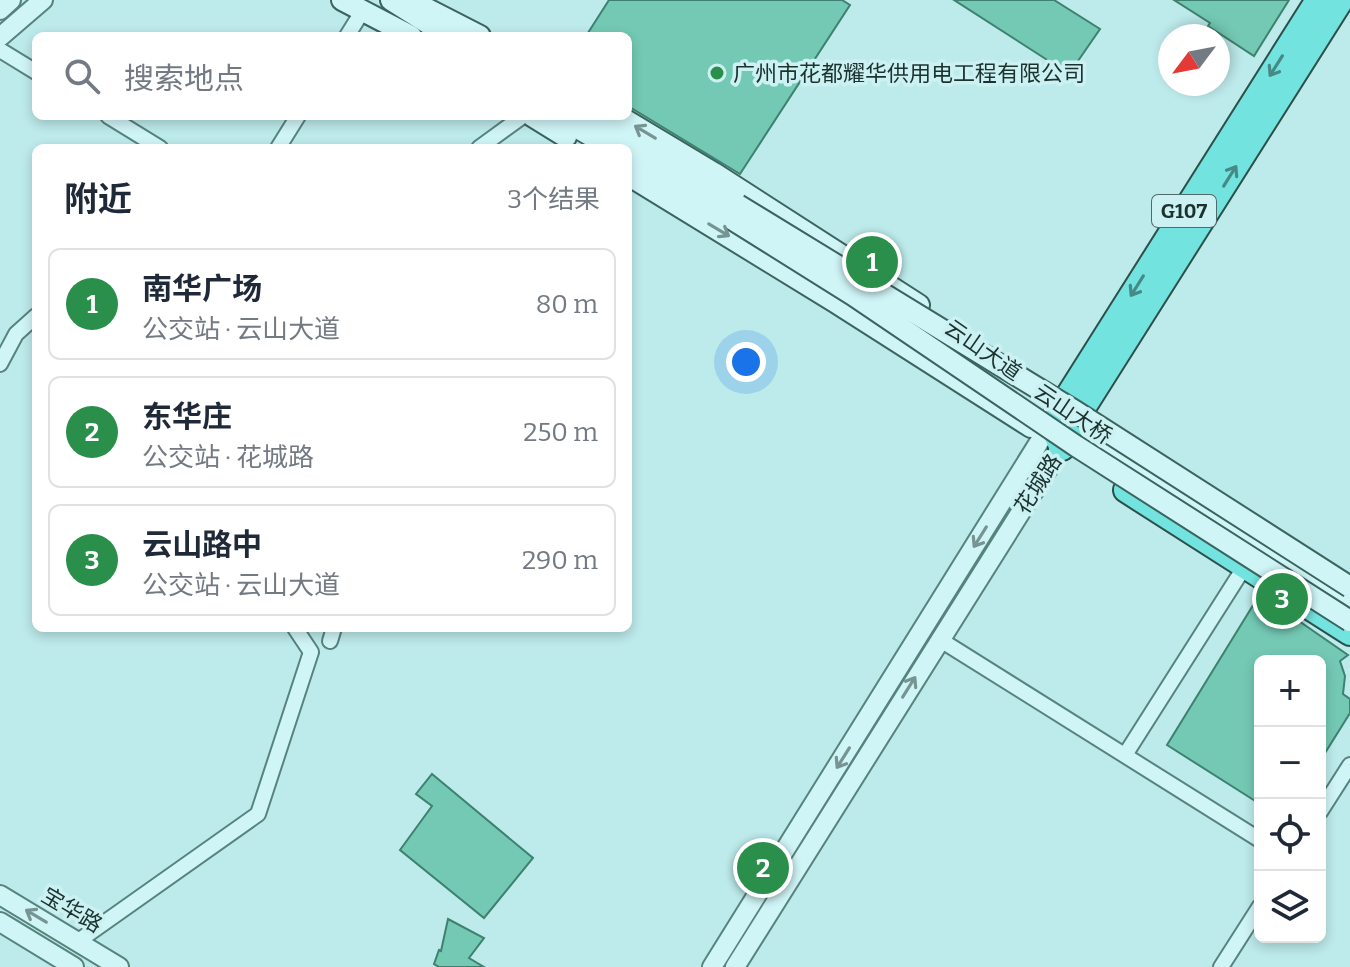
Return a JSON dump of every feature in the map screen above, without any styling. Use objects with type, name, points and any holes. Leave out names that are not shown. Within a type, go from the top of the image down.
[{"type":"highway","name":"花城路","points":[[1062,424],[1318,0]]},
{"type":"highway","name":"花城路","points":[[1062,424],[1341,0]]},
{"type":"highway","name":"云山大道","points":[[1062,424],[1149,505],[1250,551],[1350,633]]},
{"type":"highway","name":"云山大道","points":[[1062,424],[1350,576]]},
{"type":"main road","points":[[342,0],[394,32]]},
{"type":"main road","points":[[342,0],[403,32]]},
{"type":"main road","points":[[391,0],[442,32]]},
{"type":"main road","points":[[410,0],[472,32]]},
{"type":"main road","points":[[538,120],[578,144]]},
{"type":"main road","points":[[564,120],[605,144]]},
{"type":"main road","points":[[592,120],[630,144]]},
{"type":"main road","name":"云山大道","points":[[626,120],[893,288],[1062,424]]},
{"type":"main road","points":[[632,146],[734,211]]},
{"type":"main road","points":[[632,160],[734,211]]},
{"type":"main road","name":"云山大道","points":[[632,177],[963,383],[1062,424]]},
{"type":"main road","name":"云山大桥","points":[[734,211],[1075,411],[1350,587]]},
{"type":"main road","name":"云山大桥","points":[[734,211],[1076,446],[1350,621]]},
{"type":"main road","points":[[1062,424],[1250,551],[1350,609]]},
{"type":"main road","points":[[1250,551],[1350,599]]},
{"type":"street","points":[[0,10],[11,0]]},
{"type":"street","points":[[0,37],[43,0]]},
{"type":"street","points":[[350,32],[362,12]]},
{"type":"street","points":[[0,50],[32,70]]},
{"type":"street","points":[[114,120],[154,144]]},
{"type":"street","points":[[280,144],[296,120]]},
{"type":"street","points":[[484,144],[518,120]]},
{"type":"street","points":[[0,364],[16,334],[32,320]]},
{"type":"street","name":"花城路","points":[[735,967],[939,639],[1062,424]]},
{"type":"street","name":"花城路","points":[[712,967],[1062,424]]},
{"type":"street","points":[[1125,755],[1250,551]]},
{"type":"street","points":[[77,942],[258,814],[311,652],[298,632]]},
{"type":"street","points":[[939,639],[1254,836]]},
{"type":"street","points":[[1326,803],[1350,765]]},
{"type":"street","name":"宝华路","points":[[0,895],[119,967]]},
{"type":"street","points":[[1221,967],[1254,915]]},
{"type":"street","points":[[0,922],[74,967]]},
{"type":"building","name":"广州市花都耀华供用电工程有限公司","points":[[609,0],[842,0],[850,5],[740,174],[632,108],[632,32],[589,32]]},
{"type":"building","points":[[954,0],[1054,0],[1100,29],[1069,74]]},
{"type":"building","points":[[1174,0],[1289,0],[1254,56],[1230,40],[1230,24],[1210,23]]},
{"type":"building","points":[[1260,594],[1348,655],[1340,661],[1345,676],[1343,694],[1350,699],[1350,713],[1326,751],[1326,655],[1254,655],[1254,800],[1167,745]]},
{"type":"building","points":[[432,774],[533,858],[484,918],[400,850],[432,806],[416,794]]},
{"type":"building","points":[[448,919],[484,938],[469,958],[484,967],[439,967],[434,964],[441,951]]},
{"type":"place","name":"广州市花都耀华供用电工程有限公司","points":[[717,73]]},
{"type":"place","name":"南华广场","points":[[872,262]]},
{"type":"place","name":"云山路中","points":[[1282,599]]},
{"type":"place","name":"东华庄","points":[[763,868]]}]
